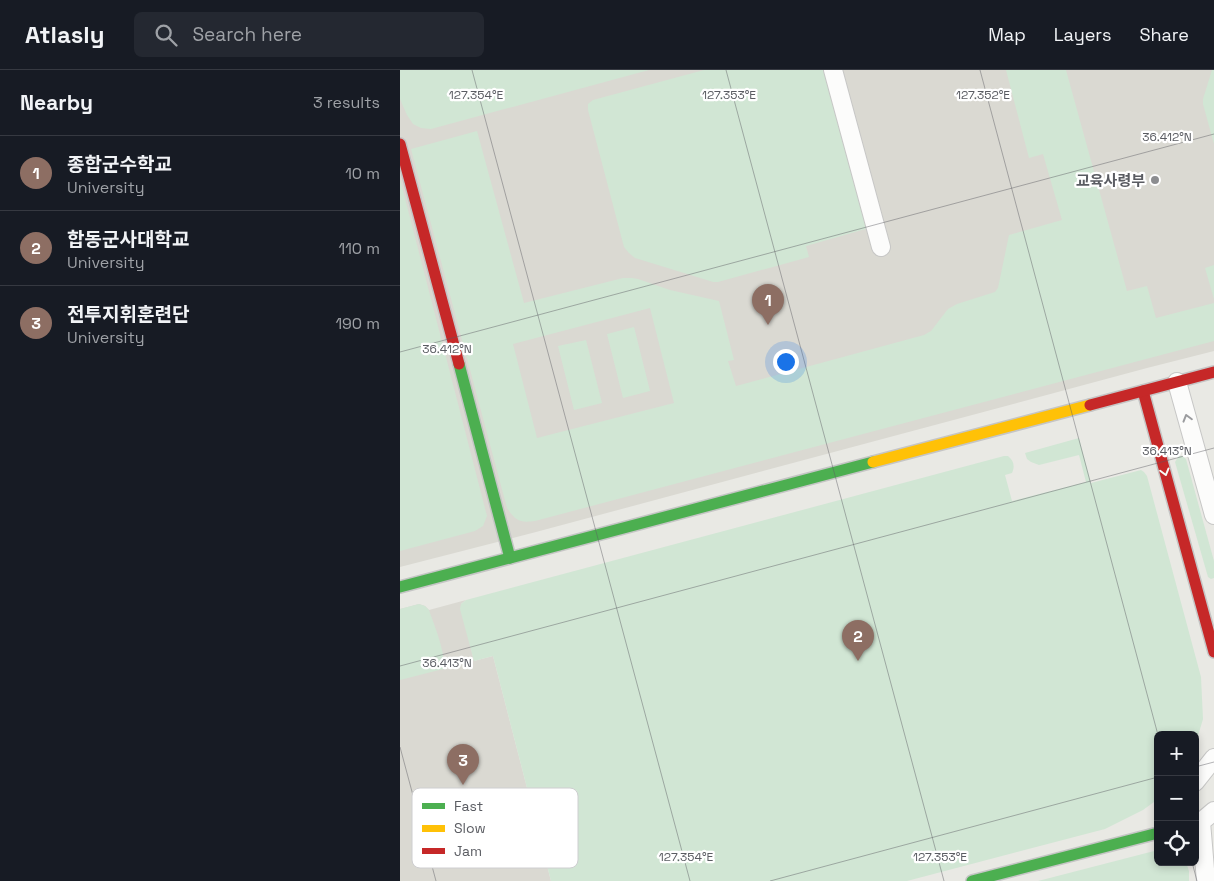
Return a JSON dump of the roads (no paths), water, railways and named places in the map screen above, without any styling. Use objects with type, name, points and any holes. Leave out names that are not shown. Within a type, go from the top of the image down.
[{"type":"street","points":[[833,70],[881,247]]},
{"type":"street","points":[[400,144],[510,558]]},
{"type":"street","points":[[400,587],[1214,372]]},
{"type":"street","points":[[1177,382],[1214,515]]},
{"type":"street","points":[[1143,391],[1214,652]]},
{"type":"street","points":[[1199,777],[1214,758]]},
{"type":"street","points":[[1206,818],[1206,881]]},
{"type":"street","points":[[1138,838],[1154,824]]},
{"type":"street","points":[[972,881],[1154,833]]},
{"type":"place","name":"교육사령부","points":[[1155,180]]},
{"type":"place","name":"종합군수학교","points":[[768,325]]},
{"type":"place","name":"합동군사대학교","points":[[858,661]]},
{"type":"place","name":"전투지휘훈련단","points":[[463,785]]}]
